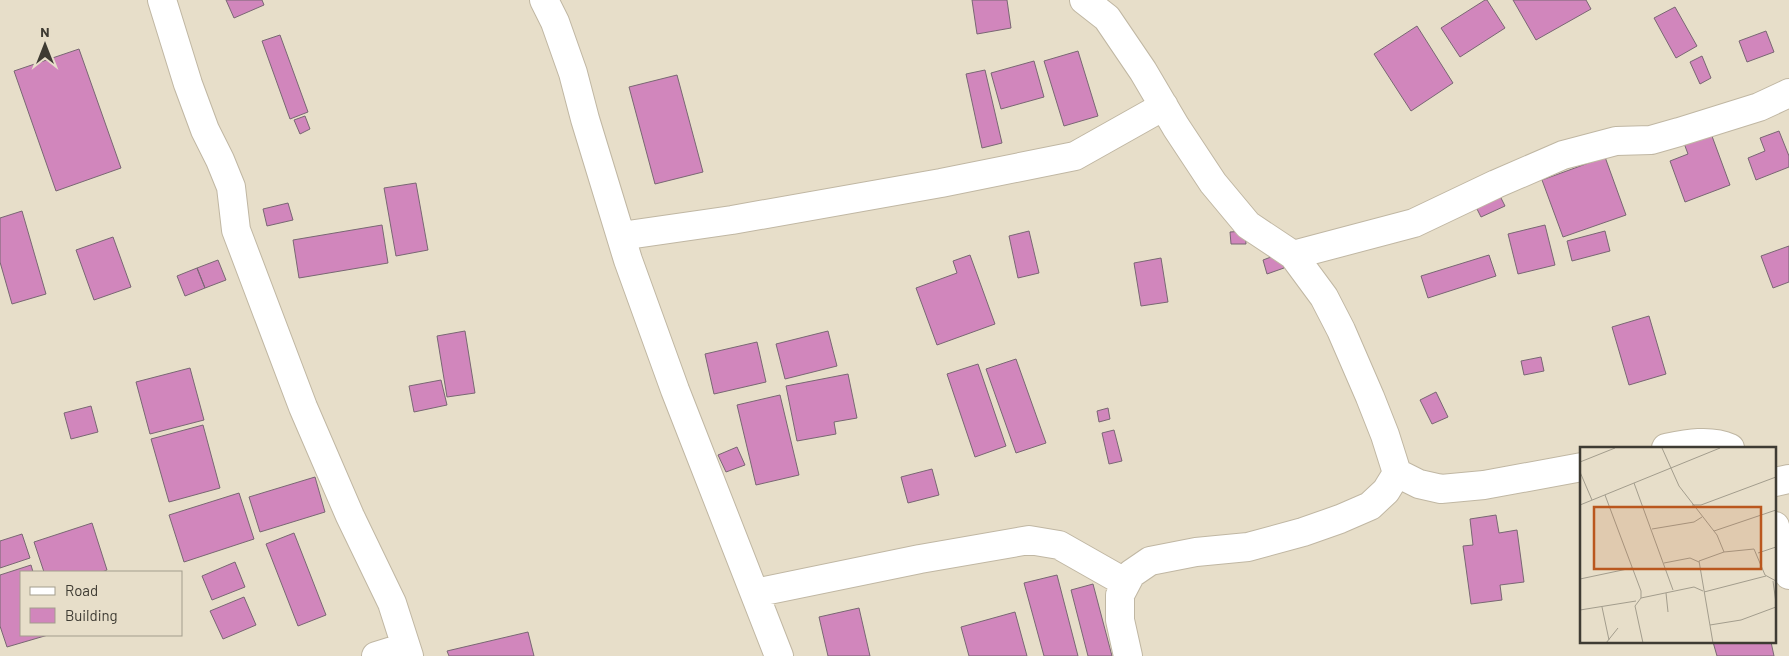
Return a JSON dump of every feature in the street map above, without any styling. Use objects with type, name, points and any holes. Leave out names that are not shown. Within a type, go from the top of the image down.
[{"type":"street","points":[[162,0],[188,84],[205,130],[231,187],[236,230],[303,407],[350,516],[392,603],[407,652],[376,656]]},
{"type":"street","points":[[544,0],[555,22],[573,73],[621,236],[675,390],[779,656]]},
{"type":"street","points":[[1084,0],[1107,18],[1143,71],[1213,183],[1248,225],[1293,255],[1324,297],[1341,330],[1370,397],[1385,435],[1396,473],[1386,491],[1370,506],[1340,519],[1303,532],[1248,547],[1196,552],[1150,561],[1131,574],[1120,595],[1120,620],[1128,656]]},
{"type":"street","points":[[1293,255],[1414,223],[1562,155],[1616,141],[1651,140],[1759,107],[1789,93]]},
{"type":"street","points":[[621,236],[732,220],[941,183],[1075,156],[1164,106]]},
{"type":"street","points":[[1673,447],[1702,443],[1722,444],[1728,447]]},
{"type":"street","points":[[1396,473],[1419,484],[1441,489],[1484,485],[1580,467]]},
{"type":"street","points":[[1776,482],[1789,479]]},
{"type":"street","points":[[1776,530],[1789,575]]},
{"type":"street","points":[[755,593],[920,559],[1029,540],[1059,545],[1126,583]]},
{"type":"building","points":[[226,0],[262,0],[264,5],[234,18]]},
{"type":"building","points":[[972,0],[1007,0],[1011,28],[977,34]]},
{"type":"building","points":[[1487,0],[1505,28],[1460,57],[1441,28]]},
{"type":"building","points":[[1513,0],[1586,0],[1591,9],[1536,40]]},
{"type":"building","points":[[1675,7],[1697,46],[1676,58],[1654,18]]},
{"type":"building","points":[[1417,26],[1453,83],[1411,111],[1374,54]]},
{"type":"building","points":[[1766,31],[1774,52],[1747,62],[1739,41]]},
{"type":"building","points":[[280,35],[308,112],[290,119],[262,41]]},
{"type":"building","points":[[79,49],[121,168],[56,191],[14,71]]},
{"type":"building","points":[[1078,51],[1098,116],[1064,126],[1044,61]]},
{"type":"building","points":[[1702,56],[1711,78],[1700,84],[1690,62]]},
{"type":"building","points":[[1034,61],[1044,97],[1001,109],[991,73]]},
{"type":"building","points":[[985,70],[1002,143],[982,148],[966,74]]},
{"type":"building","points":[[677,75],[703,172],[655,184],[629,87]]},
{"type":"building","points":[[305,116],[310,129],[300,134],[294,120]]},
{"type":"building","points":[[1709,128],[1730,185],[1685,202],[1670,161],[1688,154],[1682,138]]},
{"type":"building","points":[[1779,131],[1789,156],[1789,167],[1756,180],[1748,158],[1765,151],[1760,138]]},
{"type":"building","points":[[1605,157],[1626,215],[1563,237],[1542,180]]},
{"type":"building","points":[[416,183],[428,250],[396,256],[384,188]]},
{"type":"building","points":[[1498,192],[1505,206],[1481,217],[1474,203]]},
{"type":"building","points":[[288,203],[293,220],[267,226],[263,209]]},
{"type":"building","points":[[22,211],[46,294],[12,304],[0,262],[0,218]]},
{"type":"building","points":[[382,225],[388,263],[299,278],[293,240]]},
{"type":"building","points":[[1545,225],[1555,265],[1518,274],[1508,234]]},
{"type":"building","points":[[1029,231],[1039,273],[1018,278],[1009,236]]},
{"type":"building","points":[[1245,231],[1246,244],[1231,244],[1230,232]]},
{"type":"building","points":[[1605,231],[1610,251],[1572,261],[1567,241]]},
{"type":"building","points":[[113,237],[131,287],[94,300],[76,250]]},
{"type":"building","points":[[1789,246],[1789,282],[1773,288],[1761,256]]},
{"type":"building","points":[[1279,254],[1284,268],[1267,274],[1263,260]]},
{"type":"building","points":[[970,255],[995,324],[937,345],[916,288],[957,273],[953,261]]},
{"type":"building","points":[[1489,255],[1496,276],[1428,298],[1421,276]]},
{"type":"building","points":[[1161,258],[1168,302],[1141,306],[1134,263]]},
{"type":"building","points":[[218,260],[226,280],[205,288],[197,268]]},
{"type":"building","points":[[197,268],[205,288],[185,296],[177,276]]},
{"type":"building","points":[[1649,316],[1666,374],[1629,385],[1612,327]]},
{"type":"building","points":[[465,331],[475,393],[447,397],[437,336]]},
{"type":"building","points":[[828,331],[837,366],[785,379],[776,344]]},
{"type":"building","points":[[757,342],[766,382],[714,394],[705,354]]},
{"type":"building","points":[[1541,357],[1544,371],[1524,375],[1521,361]]},
{"type":"building","points":[[1016,359],[1046,443],[1016,453],[986,369]]},
{"type":"building","points":[[978,364],[1006,446],[975,457],[947,374]]},
{"type":"building","points":[[190,368],[204,420],[150,434],[136,382]]},
{"type":"building","points":[[848,374],[857,418],[834,422],[836,434],[797,441],[786,386]]},
{"type":"building","points":[[441,380],[447,405],[414,412],[409,386]]},
{"type":"building","points":[[1436,392],[1448,417],[1432,424],[1420,400]]},
{"type":"building","points":[[780,395],[799,475],[756,485],[737,405]]},
{"type":"building","points":[[91,406],[98,432],[71,439],[64,413]]},
{"type":"building","points":[[1108,408],[1110,419],[1099,422],[1097,411]]},
{"type":"building","points":[[203,425],[220,488],[169,502],[151,439]]},
{"type":"building","points":[[1114,430],[1122,461],[1109,464],[1102,433]]},
{"type":"building","points":[[737,447],[745,465],[726,472],[718,455]]},
{"type":"building","points":[[932,469],[939,495],[908,503],[901,477]]},
{"type":"building","points":[[315,477],[325,512],[260,532],[249,497]]},
{"type":"building","points":[[239,493],[254,539],[184,562],[169,515]]},
{"type":"building","points":[[1496,515],[1499,533],[1517,530],[1524,582],[1500,585],[1502,600],[1471,604],[1463,546],[1473,545],[1470,519]]},
{"type":"building","points":[[92,523],[107,570],[44,571],[34,542]]},
{"type":"building","points":[[294,533],[326,615],[298,626],[266,544]]},
{"type":"building","points":[[22,534],[30,558],[0,568],[0,541]]},
{"type":"building","points":[[235,562],[245,587],[212,600],[202,576]]},
{"type":"building","points":[[31,565],[33,571],[20,571],[20,636],[45,636],[7,647],[0,626],[0,575]]},
{"type":"building","points":[[1057,575],[1078,656],[1044,656],[1024,583]]},
{"type":"building","points":[[1093,584],[1112,656],[1088,656],[1071,590]]},
{"type":"building","points":[[244,597],[256,625],[223,639],[210,611]]},
{"type":"building","points":[[859,608],[870,656],[828,656],[819,617]]},
{"type":"building","points":[[1015,612],[1027,656],[969,656],[961,627]]},
{"type":"building","points":[[528,632],[534,656],[449,656],[447,651]]},
{"type":"building","points":[[1714,644],[1771,644],[1774,656],[1717,656]]}]
